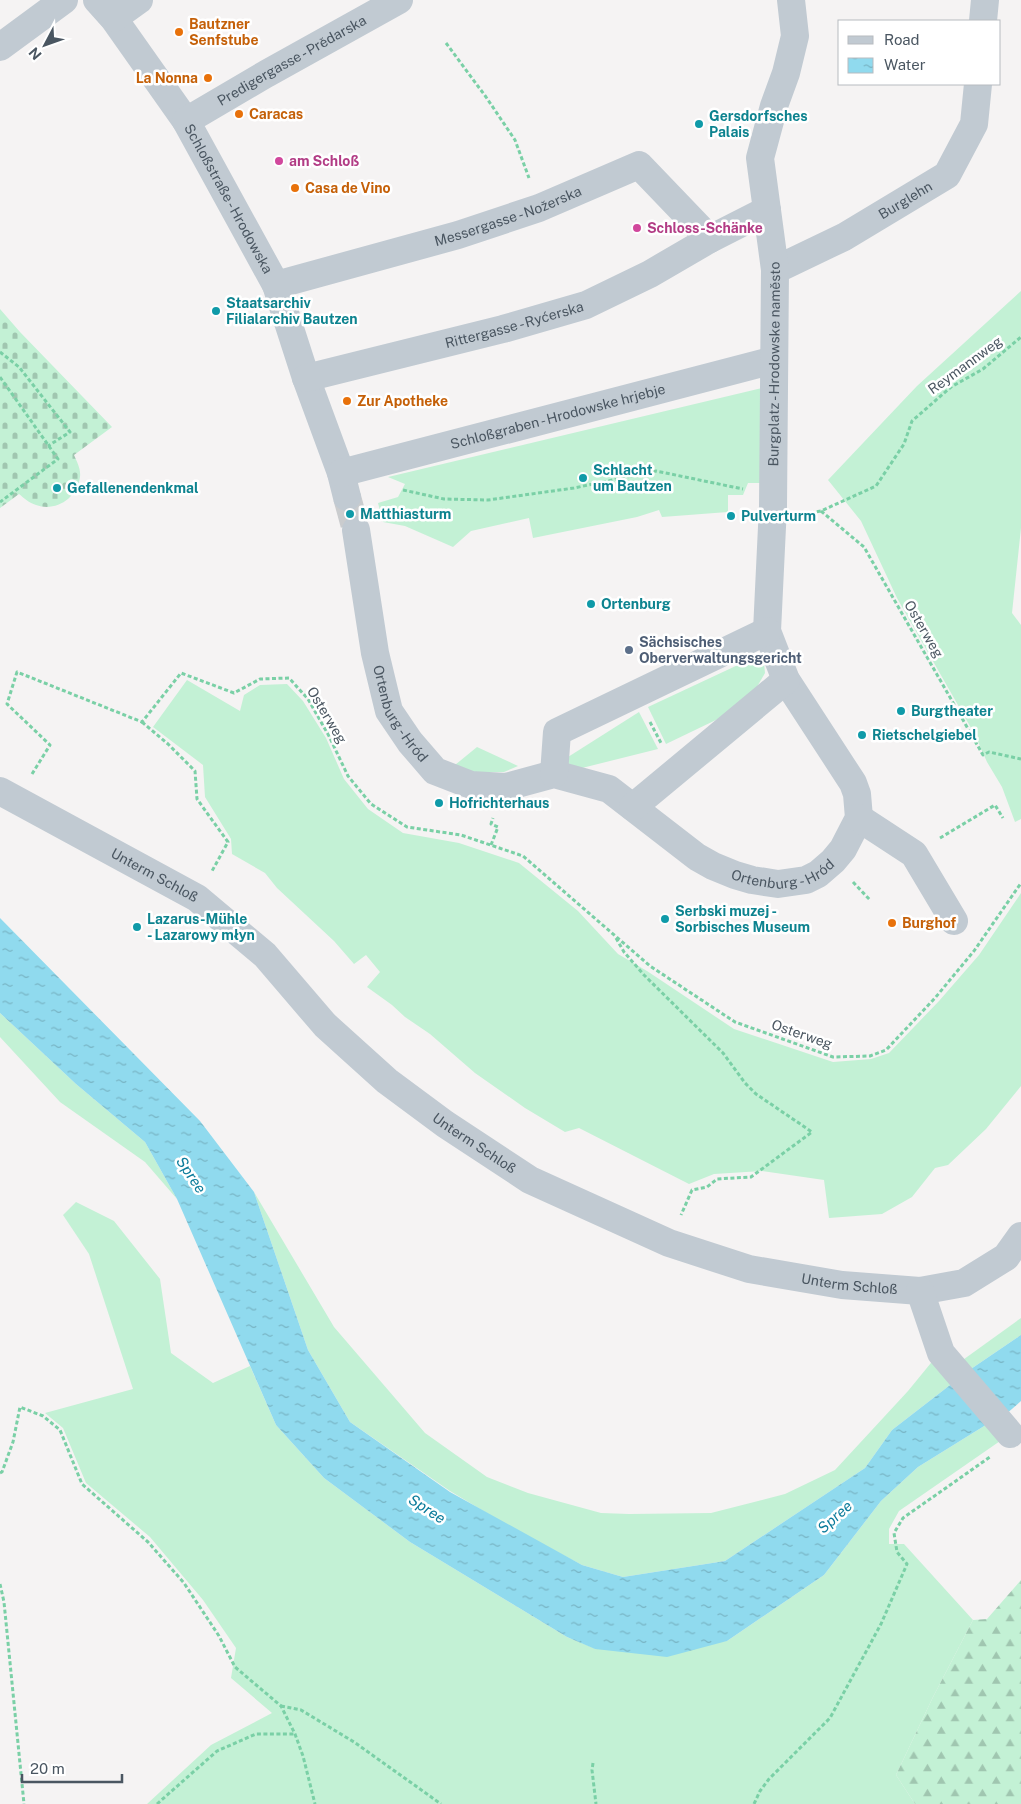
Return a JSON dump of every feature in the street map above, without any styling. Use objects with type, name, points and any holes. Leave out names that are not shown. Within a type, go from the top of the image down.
[{"type":"street","points":[[98,0],[114,18],[139,0]]},
{"type":"street","name":"Schloßstraße - Hrodowska","points":[[98,0],[114,19],[186,121],[276,285],[306,378],[344,485]]},
{"type":"street","name":"Predigergasse - Prědarska","points":[[186,121],[399,0]]},
{"type":"street","name":"Burgplatz - Hrodowske naměsto","points":[[780,507],[774,360],[775,270],[760,158],[774,106],[786,73],[795,36],[791,0]]},
{"type":"street","points":[[983,20],[985,0]]},
{"type":"street","points":[[0,47],[53,3]]},
{"type":"street","name":"Burglehn","points":[[775,270],[844,237],[947,175],[974,124],[978,85]]},
{"type":"street","name":"Messergasse - Nožerska","points":[[276,285],[458,235],[539,208],[639,165],[710,239]]},
{"type":"street","name":"Rittergasse - Ryćerska","points":[[306,378],[503,329],[586,305],[650,274],[710,239],[767,210]]},
{"type":"street","name":"Schloßgraben - Hrodowske hrjebje","points":[[344,485],[774,360]]},
{"type":"street","points":[[780,507],[767,631],[786,680],[853,783],[857,794],[859,818],[914,854],[954,921]]},
{"type":"street","name":"Ortenburg - Hród","points":[[356,530],[375,653],[389,711],[410,742],[435,771],[471,785],[506,787],[554,774],[609,789],[697,857],[735,876],[778,884],[806,880],[818,874],[843,849],[859,818]]},
{"type":"street","points":[[554,774],[557,732],[767,631]]},
{"type":"street","points":[[632,807],[786,680]]},
{"type":"street","name":"Unterm Schloß","points":[[8,796],[197,898],[265,955],[325,1025],[387,1081],[445,1124],[530,1180],[669,1243],[749,1269],[842,1285],[920,1291],[964,1283],[1006,1257],[1021,1236]]},
{"type":"street","points":[[920,1291],[941,1353],[1010,1434]]},
{"type":"path","points":[[446,43],[515,140],[539,208]]},
{"type":"path","name":"Reymannweg","points":[[821,511],[876,486],[904,444],[912,421],[950,387],[983,369],[1021,337]]},
{"type":"path","points":[[0,352],[19,367],[70,432],[48,446]]},
{"type":"path","points":[[0,377],[58,460],[0,502]]},
{"type":"path","points":[[402,490],[444,499],[488,500],[574,488],[664,471],[736,488],[780,507],[821,511]]},
{"type":"path","name":"Osterweg","points":[[821,511],[864,547],[983,755],[989,752],[1021,759]]},
{"type":"path","points":[[8,796],[50,745],[7,704],[17,672],[142,722],[195,771],[197,799],[228,842],[197,898]]},
{"type":"path","name":"Osterweg","points":[[142,722],[181,673],[234,693],[260,679],[289,678],[308,699],[329,736],[348,776],[371,804],[407,827],[462,835],[524,856],[650,966],[735,1022],[833,1057],[870,1056],[886,1050],[935,998],[974,951],[1021,882]]},
{"type":"path","points":[[637,694],[675,772]]},
{"type":"path","points":[[914,854],[995,805],[1004,818]]},
{"type":"path","points":[[491,845],[498,827],[491,824],[492,821]]},
{"type":"path","name":"Osterweg","points":[[614,936],[624,952],[644,975],[723,1053],[745,1084],[756,1094],[812,1132],[751,1177],[717,1179],[707,1187],[692,1190],[669,1243]]},
{"type":"path","points":[[0,1473],[13,1442],[20,1407],[43,1416],[60,1430],[82,1484],[148,1542],[184,1584],[219,1636],[235,1667],[280,1706],[295,1734],[303,1756],[315,1804]]},
{"type":"path","points":[[754,1804],[760,1791],[769,1779],[830,1718],[881,1624],[907,1564],[897,1552],[894,1533],[903,1518],[1013,1440],[1010,1434]]},
{"type":"path","points":[[0,1584],[4,1602],[24,1804]]},
{"type":"path","points":[[280,1706],[302,1710],[354,1742],[441,1804]]},
{"type":"path","points":[[157,1804],[217,1751],[256,1734],[295,1734]]},
{"type":"path","points":[[592,1763],[596,1804]]},
{"type":"green space","points":[[1021,291],[1021,528],[1012,613],[1021,625],[1021,819],[1015,822],[1002,787],[987,762],[975,735],[897,598],[861,521],[828,480],[917,386]]},
{"type":"green space","points":[[0,309],[112,427],[74,455],[80,471],[75,492],[64,502],[50,507],[36,505],[19,494],[0,508]]},
{"type":"green space","points":[[762,388],[763,483],[748,483],[743,495],[728,495],[728,512],[662,517],[659,510],[637,517],[533,538],[529,518],[471,531],[453,547],[405,526],[383,522],[378,503],[398,497],[405,484],[388,477]]},
{"type":"green space","points":[[755,657],[764,663],[765,673],[754,692],[718,719],[666,744],[648,707]]},
{"type":"green space","points":[[187,680],[240,711],[244,695],[260,685],[287,684],[303,701],[326,738],[344,779],[368,809],[403,833],[459,843],[519,863],[578,911],[618,954],[734,1029],[833,1062],[871,1059],[889,1053],[939,1001],[979,955],[1021,893],[1021,1086],[986,1129],[948,1165],[935,1168],[912,1197],[882,1214],[829,1218],[824,1180],[762,1171],[714,1174],[689,1184],[579,1128],[565,1132],[525,1108],[475,1073],[430,1034],[367,987],[380,972],[366,955],[354,964],[334,941],[277,888],[265,873],[232,854],[231,839],[205,797],[203,765],[153,727]]},
{"type":"green space","points":[[639,712],[658,749],[574,770],[568,764],[568,757]]},
{"type":"green space","points":[[477,747],[518,766],[504,772],[463,772],[455,765]]},
{"type":"green space","points":[[0,1013],[76,1084],[145,1142],[177,1199],[145,1162],[60,1102],[0,1037]]},
{"type":"green space","points":[[254,1192],[334,1327],[425,1433],[487,1477],[528,1493],[601,1513],[711,1513],[785,1494],[835,1470],[908,1391],[935,1358],[954,1382],[892,1430],[865,1468],[725,1561],[623,1577],[582,1565],[512,1528],[450,1491],[350,1422],[308,1350]]},
{"type":"green space","points":[[76,1202],[114,1221],[160,1279],[171,1353],[213,1383],[250,1366],[276,1425],[324,1478],[410,1542],[567,1637],[596,1649],[727,1641],[824,1575],[881,1501],[918,1467],[989,1423],[1003,1439],[899,1511],[889,1529],[889,1544],[904,1544],[973,1620],[933,1697],[896,1775],[915,1804],[147,1804],[211,1745],[272,1713],[231,1678],[236,1648],[203,1600],[150,1537],[86,1483],[63,1428],[45,1413],[133,1389],[89,1254],[63,1215]]},
{"type":"green space","points":[[1021,1318],[1021,1335],[968,1371],[960,1362]]},
{"type":"green space","points":[[1021,1580],[1021,1804],[915,1804],[896,1775],[933,1697],[973,1620],[987,1619]]},
{"type":"water","name":"Spree","points":[[0,918],[200,1121],[254,1192],[308,1350],[350,1422],[450,1492],[582,1565],[623,1577],[725,1561],[865,1468],[892,1430],[954,1382],[989,1423],[918,1467],[881,1501],[824,1575],[727,1641],[667,1657],[595,1649],[567,1637],[410,1542],[324,1478],[276,1425],[177,1199],[145,1142],[76,1084],[0,1013]]},
{"type":"water","points":[[1021,1335],[1021,1401],[1005,1415],[968,1371]]},
{"type":"tunnel","points":[[347,497],[356,530]]},
{"type":"place","name":"Bautzner Senfstube","points":[[179,32]]},
{"type":"place","name":"La Nonna","points":[[208,78]]},
{"type":"place","name":"Caracas","points":[[239,114]]},
{"type":"place","name":"Gersdorfsches Palais","points":[[699,124]]},
{"type":"place","name":"am Schloß","points":[[279,161]]},
{"type":"place","name":"Casa de Vino","points":[[295,188]]},
{"type":"place","name":"Schloss-Schänke","points":[[637,228]]},
{"type":"place","name":"Staatsarchiv Filialarchiv Bautzen","points":[[216,311]]},
{"type":"place","name":"Zur Apotheke","points":[[347,401]]},
{"type":"place","name":"Schlacht um Bautzen","points":[[583,478]]},
{"type":"place","name":"Gefallenendenkmal","points":[[57,488]]},
{"type":"place","name":"Matthiasturm","points":[[350,514]]},
{"type":"place","name":"Pulverturm","points":[[731,516]]},
{"type":"place","name":"Ortenburg","points":[[591,604]]},
{"type":"place","name":"Sächsisches Oberverwaltungsgericht","points":[[629,650]]},
{"type":"place","name":"Burgtheater","points":[[901,711]]},
{"type":"place","name":"Rietschelgiebel","points":[[862,735]]},
{"type":"place","name":"Hofrichterhaus","points":[[439,803]]},
{"type":"place","name":"Serbski muzej - Sorbisches Museum","points":[[665,919]]},
{"type":"place","name":"Burghof","points":[[892,923]]},
{"type":"place","name":"Lazarus-Mühle - Lazarowy młyn","points":[[137,927]]}]
